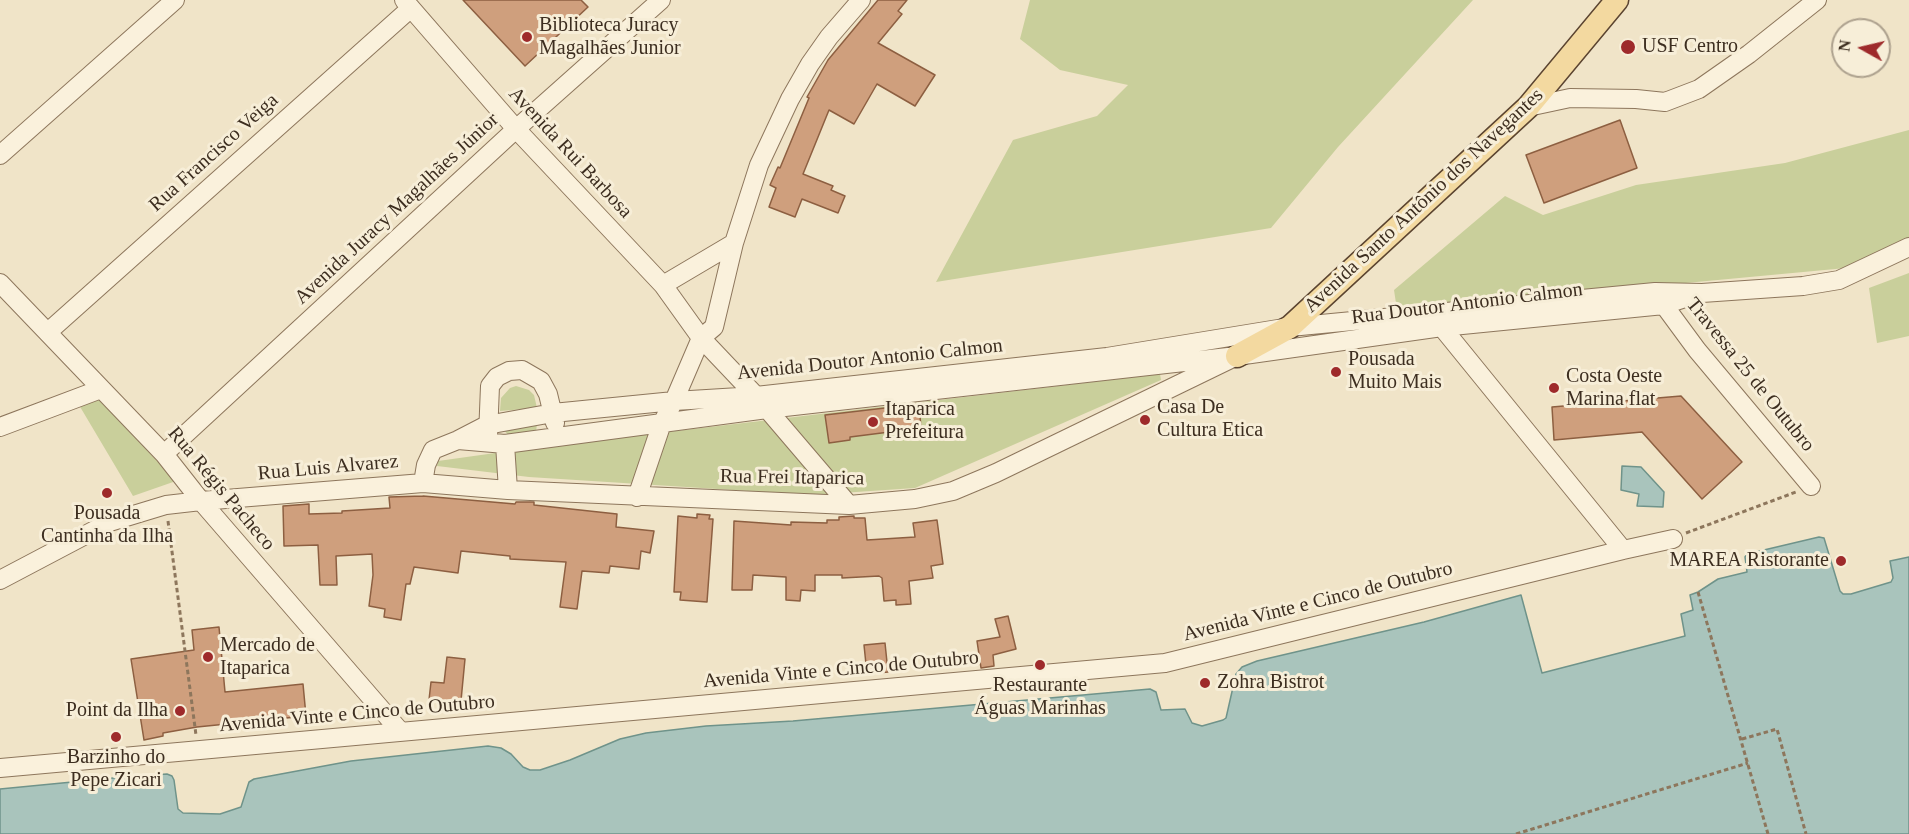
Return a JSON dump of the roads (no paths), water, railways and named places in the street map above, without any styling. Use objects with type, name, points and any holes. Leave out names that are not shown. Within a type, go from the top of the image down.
[{"type":"main road","name":"Avenida Santo Antônio dos Navegantes","points":[[1237,356],[1290,327],[1528,107],[1617,0]]},
{"type":"street","points":[[0,155],[175,0]]},
{"type":"street","name":"Avenida Juracy Magalhães Júnior","points":[[164,453],[516,129],[662,0]]},
{"type":"street","points":[[637,497],[662,423],[701,338],[714,327],[734,243],[759,165],[790,99],[829,37],[861,0]]},
{"type":"street","points":[[1528,107],[1570,98],[1665,102],[1699,89],[1749,54],[1817,0]]},
{"type":"street","name":"Avenida Rui Barbosa","points":[[407,4],[516,129],[663,285],[701,338],[761,402],[849,505]]},
{"type":"street","name":"Rua Francisco Veiga","points":[[48,332],[407,4]]},
{"type":"street","points":[[663,285],[734,243]]},
{"type":"street","name":"Rua Doutor Antonio Calmon","points":[[1290,327],[1437,320],[1701,293],[1826,283],[1846,277],[1909,247]]},
{"type":"street","name":"Rua Régis Pacheco","points":[[0,283],[164,453],[201,501],[400,731]]},
{"type":"street","name":"Travessa 25 de Outubro","points":[[1660,299],[1697,350],[1811,486]]},
{"type":"street","points":[[1437,320],[1623,550]]},
{"type":"street","name":"Rua Doutor Antonio Calmon","points":[[1237,356],[1437,320]]},
{"type":"street","name":"Avenida Doutor Antonio Calmon","points":[[1107,364],[1290,327]]},
{"type":"street","name":"Avenida Doutor Antonio Calmon","points":[[458,440],[497,444],[662,423],[761,402],[1107,364],[1237,356]]},
{"type":"street","name":"Rua Frei Itaparica","points":[[423,483],[637,497],[849,505],[915,499],[960,488],[996,473],[1237,356]]},
{"type":"street","points":[[508,490],[497,444],[487,425],[490,386],[497,376],[522,370],[541,381],[546,387],[557,436]]},
{"type":"street","points":[[0,427],[101,389]]},
{"type":"street","name":"Avenida Doutor Antonio Calmon","points":[[423,483],[426,465],[433,450],[487,425],[553,413],[674,401],[761,402]]},
{"type":"street","name":"Rua Luis Alvarez","points":[[0,580],[110,522],[166,505],[423,483]]},
{"type":"street","name":"Avenida Vinte e Cinco de Outubro","points":[[0,768],[1165,663],[1673,539]]},
{"type":"water","points":[[1622,466],[1641,467],[1664,492],[1663,507],[1637,506],[1639,494],[1621,490]]},
{"type":"water","points":[[1819,537],[1824,538],[1840,591],[1843,594],[1851,594],[1891,582],[1893,578],[1890,561],[1909,557],[1909,834],[0,834],[0,789],[124,777],[167,774],[174,780],[178,809],[183,813],[220,814],[241,807],[249,782],[254,779],[351,761],[488,746],[501,748],[511,754],[523,767],[540,770],[620,739],[646,733],[706,726],[793,721],[1150,689],[1156,692],[1161,710],[1185,709],[1192,723],[1202,726],[1226,718],[1236,674],[1242,667],[1257,661],[1424,622],[1521,595],[1542,673],[1685,636],[1681,614],[1693,610],[1690,595],[1718,579],[1747,572],[1745,557],[1747,554]]},
{"type":"place","name":"Biblioteca Juracy Magalhães Junior","points":[[527,37]]},
{"type":"place","name":"USF Centro","points":[[1628,47]]},
{"type":"place","name":"Pousada Muito Mais","points":[[1336,372]]},
{"type":"place","name":"Costa Oeste Marina flat","points":[[1554,388]]},
{"type":"place","name":"Casa De Cultura Etica","points":[[1145,420]]},
{"type":"place","name":"Itaparica Prefeitura","points":[[873,422]]},
{"type":"place","name":"Pousada Cantinha da Ilha","points":[[107,493]]},
{"type":"place","name":"MAREA Ristorante","points":[[1841,561]]},
{"type":"place","name":"Mercado de Itaparica","points":[[208,657]]},
{"type":"place","name":"Restaurante Águas Marinhas","points":[[1040,665]]},
{"type":"place","name":"Zohra Bistrot","points":[[1205,683]]},
{"type":"place","name":"Point da Ilha","points":[[180,711]]},
{"type":"place","name":"Barzinho do Pepe Zicari","points":[[116,737]]}]
